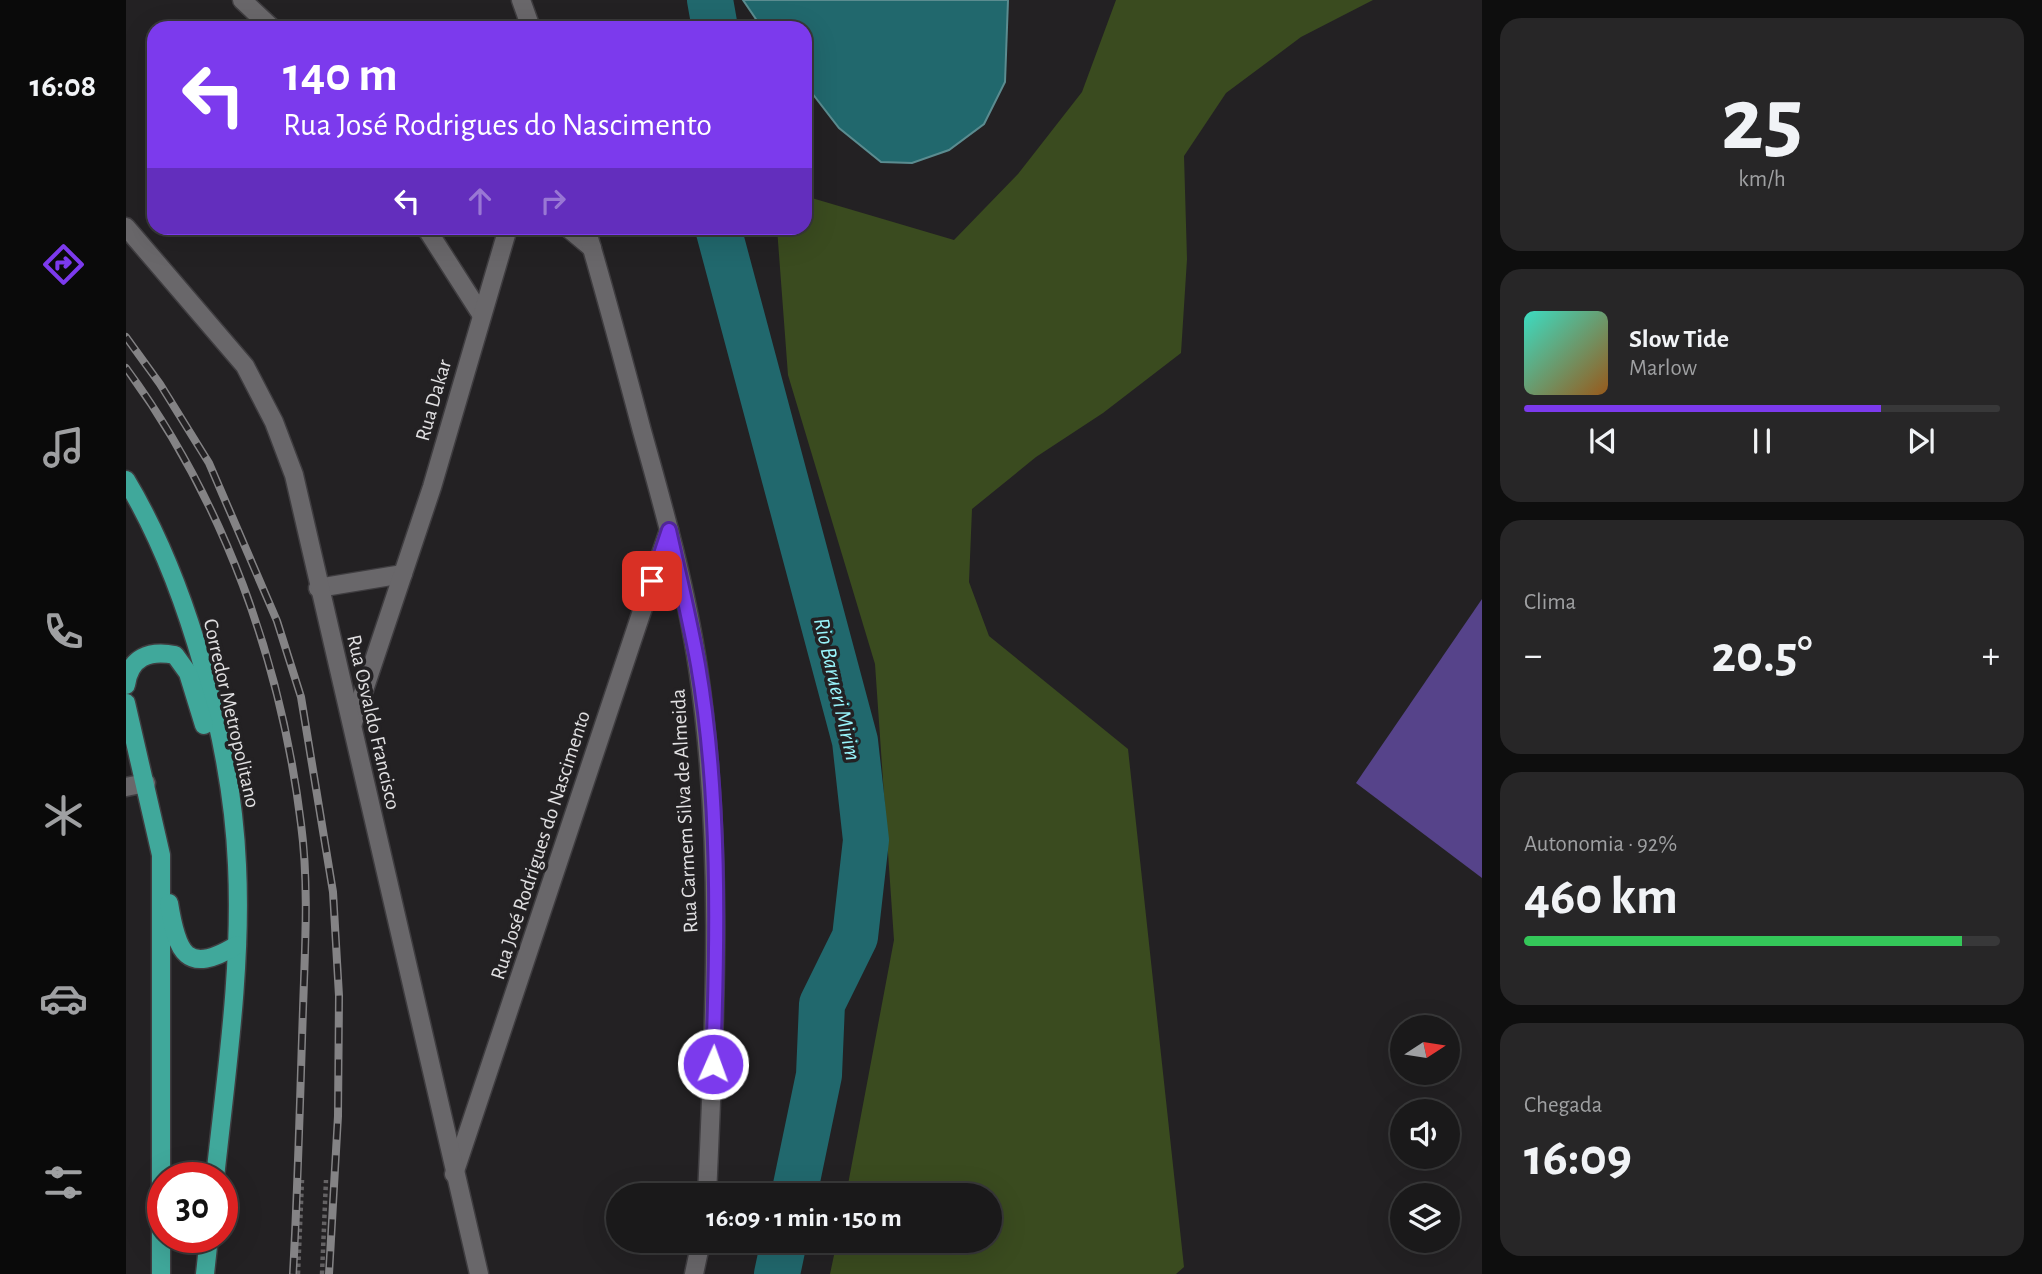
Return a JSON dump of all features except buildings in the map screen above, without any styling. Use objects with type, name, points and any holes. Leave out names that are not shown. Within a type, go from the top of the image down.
[{"type":"main road","name":"Corredor Metropolitano","points":[[126,480],[143,508],[177,586],[198,650],[230,797],[237,864],[237,945],[217,1162]]},
{"type":"main road","points":[[126,685],[128,672],[141,656],[157,651],[175,654],[188,673],[206,728],[222,751]]},
{"type":"main road","points":[[126,703],[130,739],[146,783],[173,930],[180,948],[187,957],[198,961],[209,960],[237,945]]},
{"type":"main road","points":[[161,855],[161,1274]]},
{"type":"main road","points":[[205,1274],[207,1253]]},
{"type":"street","points":[[242,0],[264,21]]},
{"type":"street","points":[[521,0],[528,21]]},
{"type":"street","name":"Rua Osvaldo Francisco","points":[[126,227],[245,366],[274,422],[294,475],[479,1274]]},
{"type":"street","points":[[430,235],[481,314]]},
{"type":"street","name":"Rua Dakar","points":[[353,723],[403,574],[506,235]]},
{"type":"street","points":[[576,235],[592,248]]},
{"type":"street","name":"Rua Carmem Silva de Almeida","points":[[588,235],[669,530],[698,667],[708,760],[714,859],[714,1038],[708,1183]]},
{"type":"street","name":"Rua José Rodrigues do Nascimento","points":[[454,1174],[669,530]]},
{"type":"street","points":[[318,587],[403,574]]},
{"type":"street","points":[[126,788],[146,783]]},
{"type":"street","points":[[694,1274],[698,1253]]},
{"type":"path","points":[[298,1274],[302,1180]]},
{"type":"path","points":[[321,1274],[326,1181]]},
{"type":"green space","points":[[1116,0],[1373,0],[1301,37],[1226,93],[1184,156],[1187,259],[1181,353],[1103,413],[1036,457],[972,509],[969,582],[989,636],[1128,749],[1184,1267],[1176,1274],[830,1274],[834,1253],[1002,1253],[1002,1183],[848,1183],[894,940],[875,664],[788,375],[778,235],[812,235],[812,198],[954,240],[1018,174],[1082,92]]},
{"type":"water","points":[[743,0],[1008,0],[1005,82],[984,124],[949,150],[912,163],[881,162],[839,128],[812,93],[812,21],[757,21]]},
{"type":"waterway","name":"Rio Barueri Mirim","points":[[710,0],[714,21]]},
{"type":"waterway","name":"Rio Barueri Mirim","points":[[720,235],[855,741],[866,840],[855,937],[822,1004],[819,1075],[796,1183]]},
{"type":"waterway","name":"Rio Barueri Mirim","points":[[777,1274],[781,1253]]},
{"type":"railway","points":[[126,337],[160,384],[209,463],[277,621],[301,697],[333,892],[339,996],[338,1116],[329,1274]]},
{"type":"railway","points":[[126,368],[161,419],[192,472],[243,585],[263,643],[292,763],[301,824],[306,916],[293,1274]]},
{"type":"route","points":[[652,581],[669,530],[698,667],[708,760],[714,859],[713,1064]]}]
